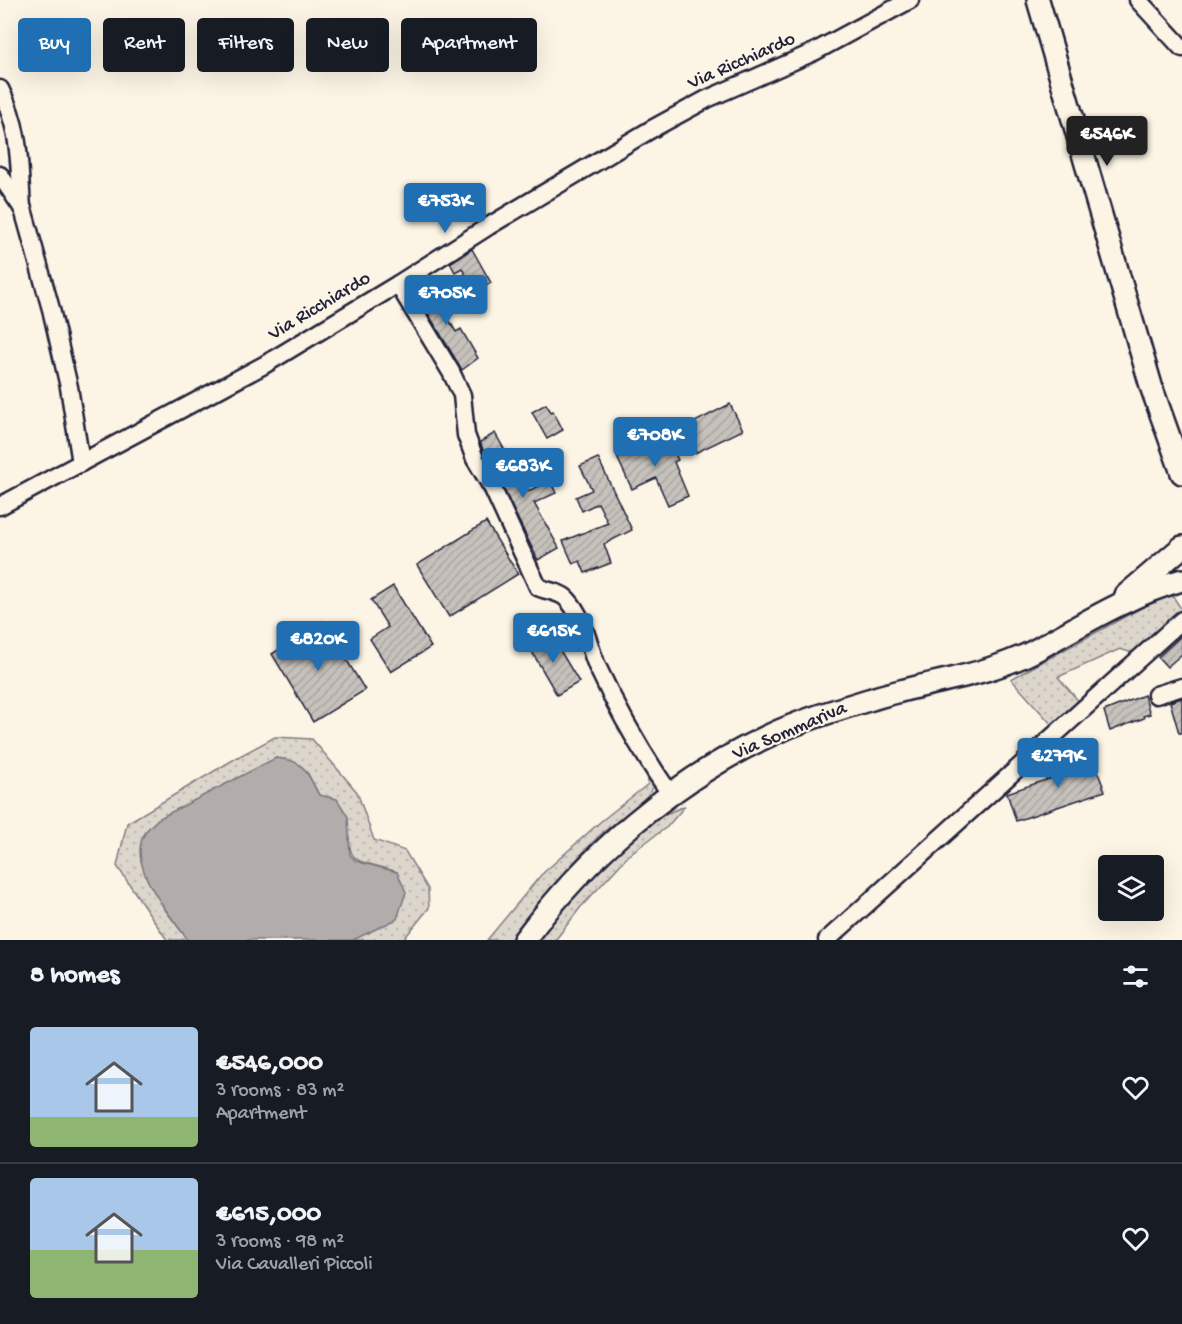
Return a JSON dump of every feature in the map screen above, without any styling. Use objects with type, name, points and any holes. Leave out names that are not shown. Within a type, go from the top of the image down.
[{"type":"main road","points":[[1038,0],[1152,389],[1182,473]]},
{"type":"main road","points":[[1139,346],[1168,418],[1182,443]]},
{"type":"main road","points":[[1109,609],[1182,547]]},
{"type":"main road","points":[[1109,609],[1169,583],[1182,580]]},
{"type":"main road","name":"Via Sommariva","points":[[524,940],[575,878],[601,851],[671,795],[720,762],[770,736],[824,714],[878,697],[950,680],[1020,658],[1109,609]]},
{"type":"street","name":"Via Ricchiardo","points":[[0,506],[264,365],[650,130],[707,99],[760,78],[814,52],[910,0]]},
{"type":"street","points":[[1138,0],[1182,48]]},
{"type":"street","points":[[0,90],[8,105],[16,132],[20,152],[22,209],[54,321],[69,387],[81,463]]},
{"type":"street","points":[[0,175],[22,209]]},
{"type":"street","points":[[398,284],[451,372],[462,395],[466,435],[475,459],[493,489],[538,587],[566,597],[580,620],[596,664],[614,701],[671,795]]},
{"type":"street","points":[[827,940],[1182,620]]},
{"type":"street","points":[[1156,695],[1182,687]]},
{"type":"shaded area","points":[[1170,592],[1182,610],[1170,618],[1138,655],[1120,649],[1058,677],[1081,704],[1053,726],[1011,679]]},
{"type":"shaded area","points":[[275,737],[312,739],[357,792],[374,840],[405,851],[428,889],[429,908],[403,940],[353,940],[397,872],[356,859],[349,846],[348,817],[319,795],[307,772],[276,758],[158,819],[144,833],[163,907],[188,940],[167,940],[117,866],[127,823]]},
{"type":"shaded area","points":[[276,758],[299,764],[304,768],[319,795],[337,799],[348,817],[350,855],[356,861],[397,872],[406,892],[397,919],[353,940],[188,940],[161,904],[145,874],[140,846],[145,833],[158,819]]},
{"type":"shaded area","points":[[647,772],[655,784],[650,792],[636,807],[586,849],[510,940],[487,940],[541,875],[600,822],[648,784]]},
{"type":"shaded area","points":[[685,806],[667,827],[631,853],[580,908],[555,940],[538,940],[578,891],[622,846],[655,820]]},
{"type":"building","points":[[472,249],[491,283],[475,292],[462,268],[455,272],[450,263]]},
{"type":"building","points":[[425,279],[456,332],[461,329],[478,358],[462,370],[412,287]]},
{"type":"building","points":[[546,404],[551,412],[553,411],[563,430],[547,439],[532,412]]},
{"type":"building","points":[[730,404],[743,430],[695,453],[683,428]]},
{"type":"building","points":[[495,433],[528,491],[550,481],[556,493],[534,503],[559,548],[538,560],[495,472],[498,470],[490,454],[486,457],[480,442]]},
{"type":"building","points":[[666,435],[678,460],[674,462],[688,496],[668,505],[656,478],[632,489],[617,457]]},
{"type":"building","points":[[598,458],[632,530],[604,544],[611,563],[585,573],[580,561],[573,564],[563,541],[608,523],[598,503],[582,511],[576,497],[592,490],[580,466]]},
{"type":"building","points":[[486,522],[518,574],[449,617],[417,565]]},
{"type":"building","points":[[393,586],[431,647],[391,672],[370,639],[388,627],[371,600]]},
{"type":"building","points":[[323,621],[365,690],[313,722],[272,654]]},
{"type":"building","points":[[549,632],[579,682],[557,695],[528,645]]},
{"type":"building","points":[[1182,635],[1182,654],[1167,667],[1158,657]]},
{"type":"building","points":[[1144,695],[1150,714],[1110,731],[1104,711]]},
{"type":"building","points":[[1182,698],[1182,733],[1179,733],[1170,702]]},
{"type":"building","points":[[1088,747],[1105,791],[1016,821],[1007,793],[1079,769],[1073,752]]}]
